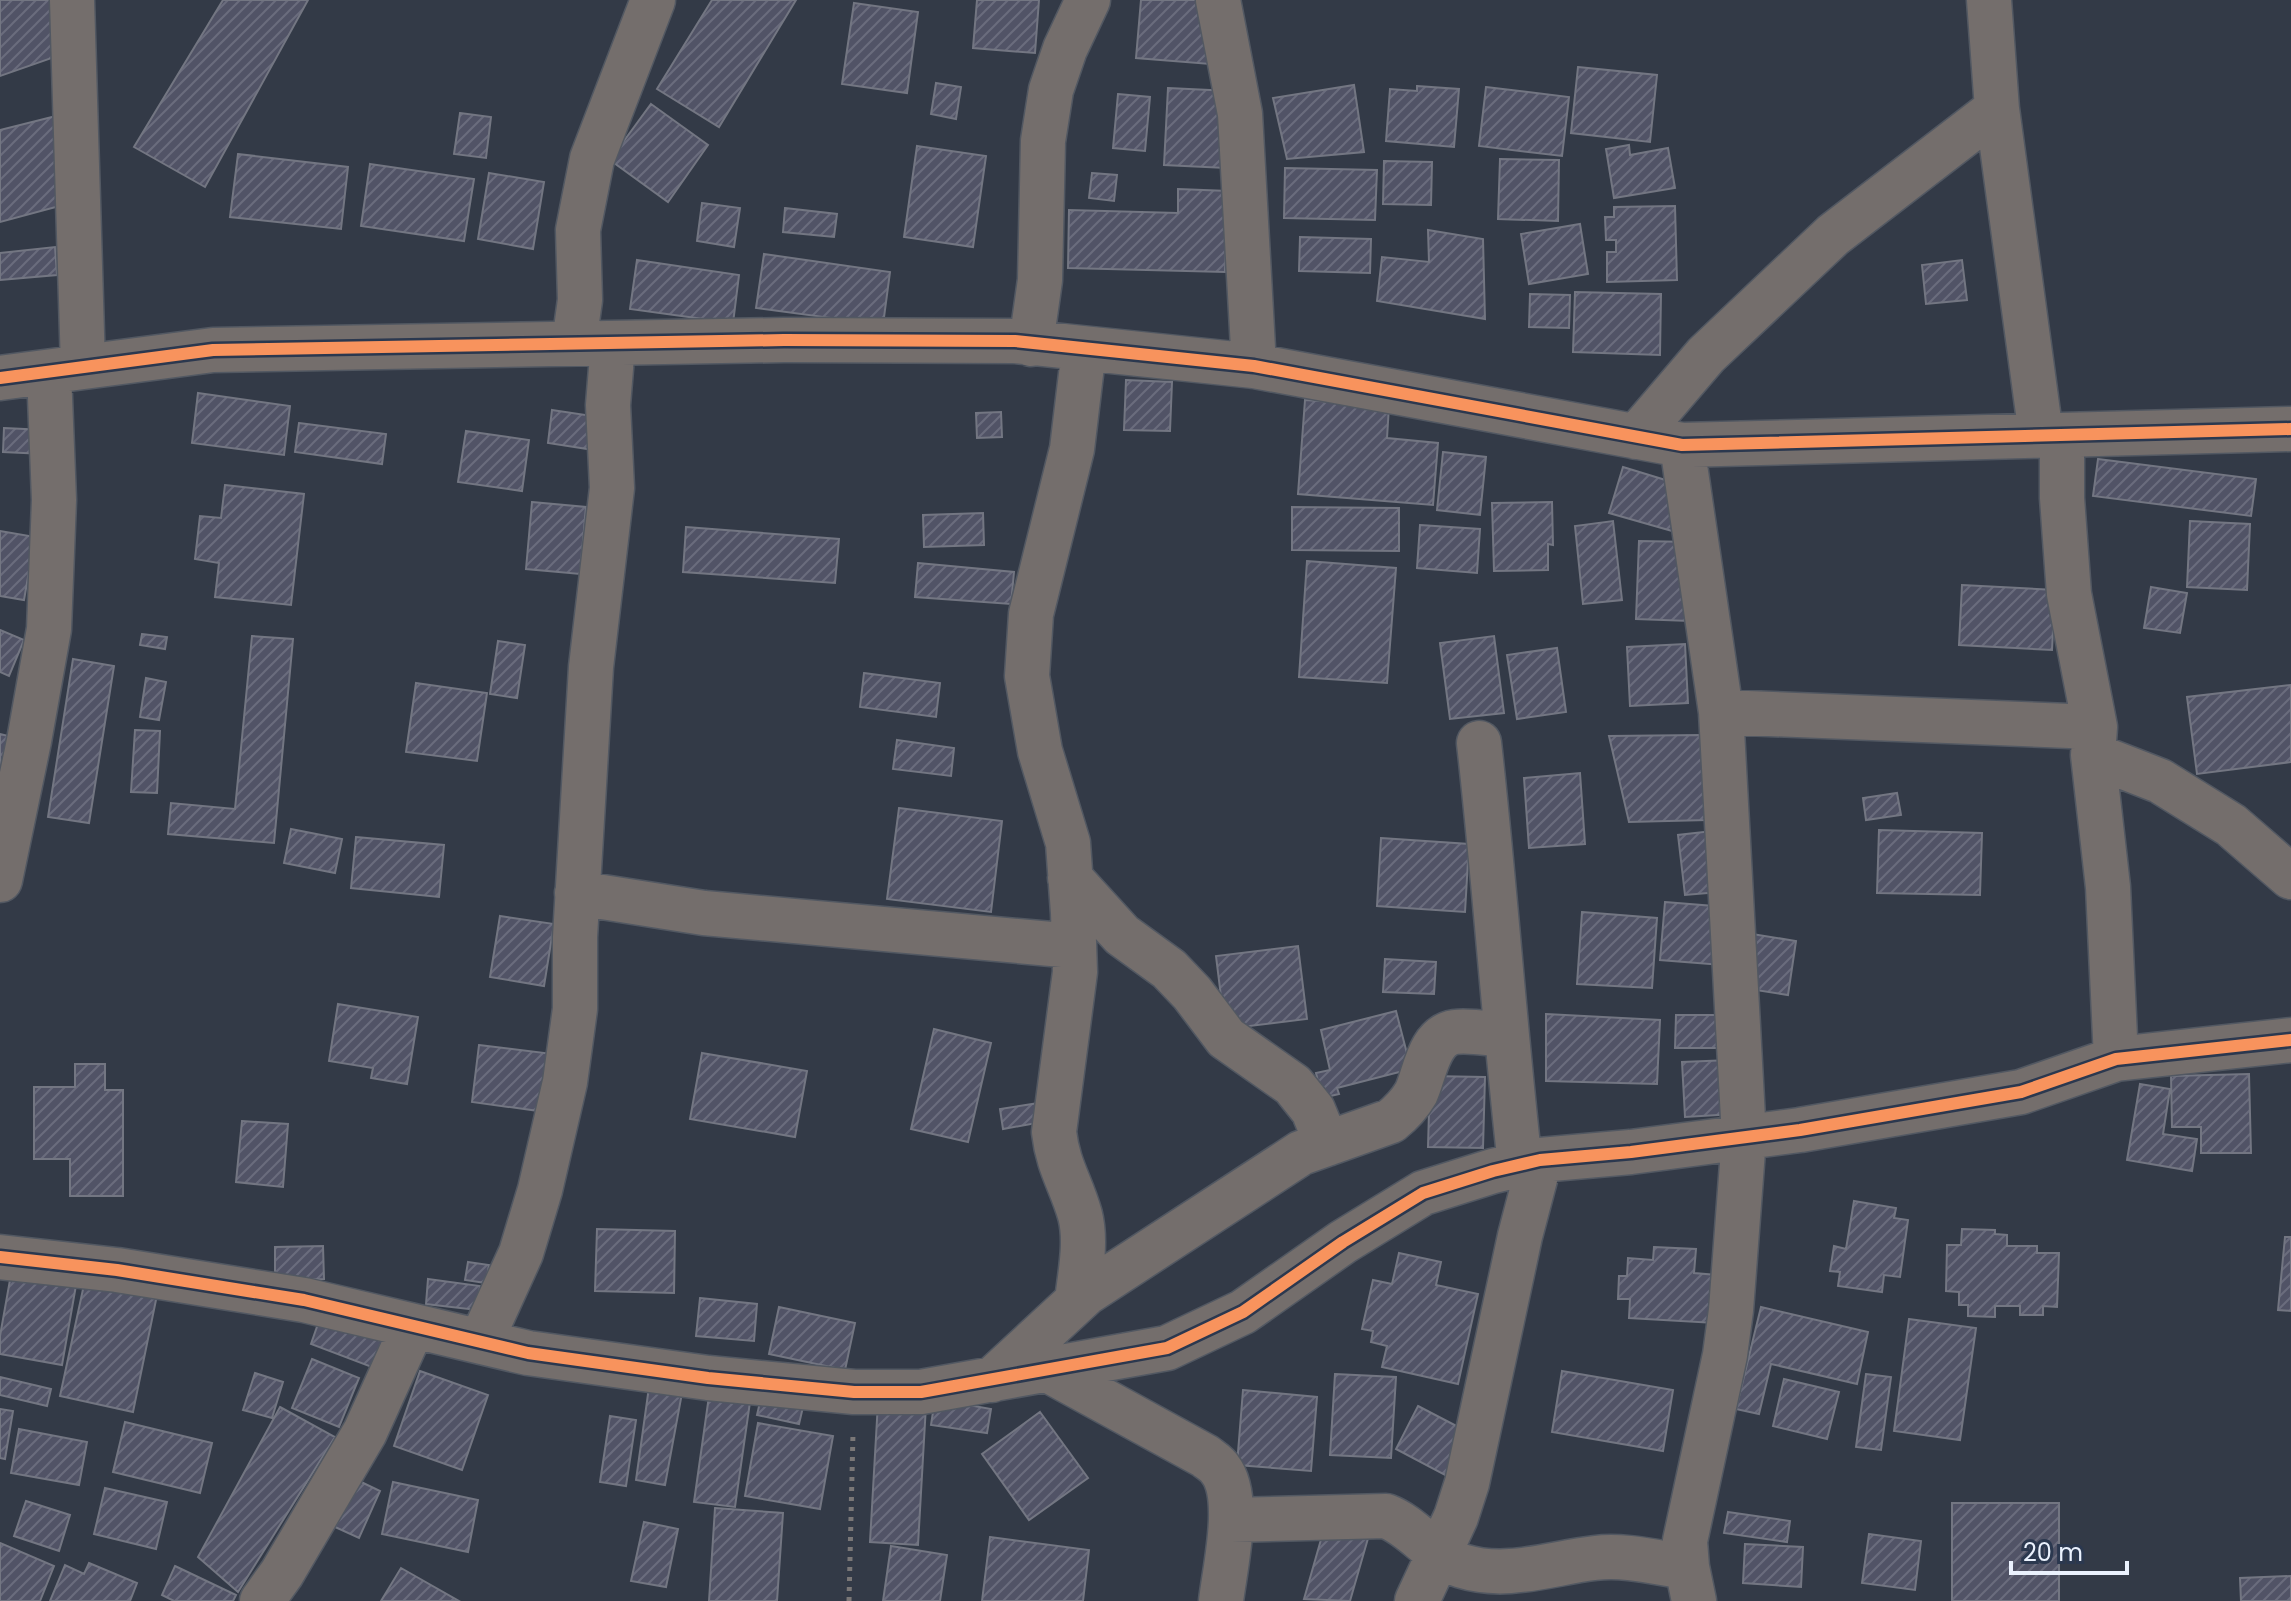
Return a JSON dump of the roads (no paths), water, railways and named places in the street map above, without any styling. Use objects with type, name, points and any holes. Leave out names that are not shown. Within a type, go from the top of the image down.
[{"type":"street","points":[[0,880],[49,629],[54,500],[66,369],[72,0]]},
{"type":"street","points":[[481,1341],[521,1253],[540,1190],[565,1082],[575,1009],[577,893],[591,667],[612,488],[608,405],[580,300],[578,230],[592,159],[653,0]]},
{"type":"street","points":[[1031,344],[1040,280],[1043,141],[1051,90],[1065,49],[1088,0]]},
{"type":"street","points":[[1218,0],[1240,114],[1254,366]]},
{"type":"street","points":[[1989,0],[1997,109],[2062,498],[2069,594],[2094,741],[2108,887],[2116,1059]]},
{"type":"street","points":[[1636,437],[1706,355],[1833,235],[1997,109]]},
{"type":"street","points":[[0,378],[213,350],[799,340],[1015,341],[1254,366],[1682,445],[2291,429]]},
{"type":"street","points":[[1077,1301],[1083,1248],[1080,1216],[1057,1158],[1054,1132],[1075,972],[1068,843],[1040,751],[1027,676],[1031,614],[1072,449],[1084,349]]},
{"type":"street","points":[[1231,1520],[1386,1516],[1399,1521],[1439,1555],[1461,1566],[1503,1572],[1597,1557],[1691,1584],[1685,1541],[1725,1355],[1744,1137],[1721,712],[1682,445]]},
{"type":"street","points":[[1721,712],[2094,741],[2231,825],[2291,877]]},
{"type":"street","points":[[1417,1601],[1467,1483],[1520,1236],[1530,1162],[1505,1035],[1492,853],[1479,743]]},
{"type":"street","points":[[1070,878],[1122,935],[1169,969],[1192,993],[1226,1038],[1293,1085],[1313,1110],[1327,1144]]},
{"type":"street","points":[[577,893],[704,913],[1074,946]]},
{"type":"street","points":[[992,1380],[1086,1293],[1301,1153],[1391,1121],[1403,1112],[1416,1092],[1433,1049],[1452,1032],[1505,1035]]},
{"type":"street","points":[[0,1257],[117,1270],[288,1298],[528,1353],[708,1378],[854,1392],[921,1392],[1167,1348],[1243,1312],[1343,1242],[1423,1193],[1530,1162],[1800,1130],[2021,1092],[2116,1059],[2291,1040]]},
{"type":"street","points":[[262,1601],[282,1573],[365,1432],[413,1326]]},
{"type":"street","points":[[1046,1369],[1205,1456],[1220,1469],[1228,1488],[1231,1520],[1221,1601]]}]
